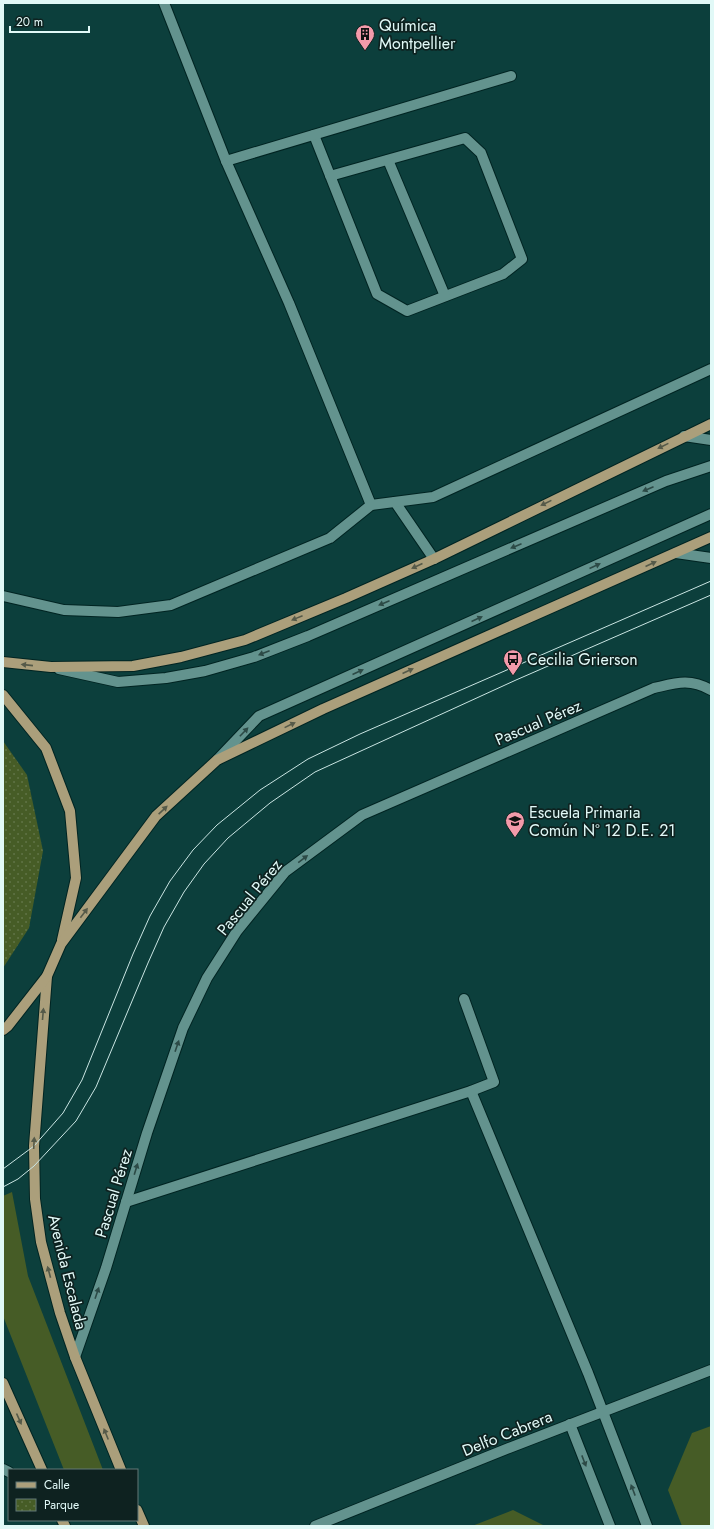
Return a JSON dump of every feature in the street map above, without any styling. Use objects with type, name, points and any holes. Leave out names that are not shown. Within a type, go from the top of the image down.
[{"type":"main road","points":[[3,662],[51,667],[133,666],[181,657],[238,642],[346,598],[434,558],[711,424]]},
{"type":"main road","points":[[61,944],[156,816],[217,760],[323,709],[711,537]]},
{"type":"main road","points":[[3,695],[46,748],[70,811],[76,878],[61,944],[47,976],[8,1026],[3,1030]]},
{"type":"main road","name":"Avenida Escalada","points":[[47,976],[34,1146],[35,1199],[41,1242],[60,1313],[75,1356],[121,1469]]},
{"type":"main road","points":[[3,1383],[42,1469]]},
{"type":"main road","points":[[138,1512],[144,1526]]},
{"type":"street","points":[[164,3],[226,161],[289,303],[371,505]]},
{"type":"street","points":[[226,161],[511,76]]},
{"type":"street","points":[[314,135],[330,176],[378,294],[406,312],[503,274],[522,259],[481,153],[465,138],[330,176]]},
{"type":"street","points":[[388,160],[445,296]]},
{"type":"street","points":[[3,596],[64,610],[118,612],[171,605],[330,538],[371,505],[433,497],[711,369]]},
{"type":"street","points":[[684,436],[711,440]]},
{"type":"street","points":[[51,667],[118,682],[166,678],[205,671],[254,656],[316,633],[666,481],[711,466]]},
{"type":"street","points":[[395,502],[434,558]]},
{"type":"street","points":[[217,760],[259,716],[711,514]]},
{"type":"street","points":[[676,553],[711,558]]},
{"type":"street","name":"Pascual Pérez","points":[[75,1356],[106,1268],[183,1028],[207,978],[237,932],[285,872],[362,815],[647,691],[680,682],[702,685],[711,690]]},
{"type":"street","points":[[126,1202],[471,1091],[494,1082],[464,999]]},
{"type":"street","points":[[471,1091],[588,1373],[647,1526]]},
{"type":"street","name":"Delfo Cabrera","points":[[315,1526],[570,1424],[711,1370]]},
{"type":"street","points":[[570,1424],[610,1526]]},
{"type":"green space","points":[[3,741],[27,775],[43,851],[29,928],[3,968]]},
{"type":"green space","points":[[12,1192],[28,1276],[103,1469],[64,1469],[3,1316],[3,1196]]},
{"type":"green space","points":[[711,1426],[711,1526],[682,1526],[668,1490],[692,1433]]},
{"type":"green space","points":[[513,1510],[545,1526],[472,1526]]},
{"type":"tram line","points":[[3,1169],[34,1146],[63,1113],[82,1080],[150,916],[170,881],[193,850],[217,825],[260,790],[308,759],[360,734],[711,581]]},
{"type":"tram line","points":[[3,1187],[18,1179],[34,1166],[76,1121],[96,1087],[164,927],[184,892],[204,864],[228,838],[270,803],[315,772],[516,680],[711,595]]},
{"type":"place","name":"Química Montpellier","points":[[365,51]]},
{"type":"place","name":"Cecilia Grierson","points":[[513,676]]},
{"type":"place","name":"Escuela Primaria Común N° 12 D.E. 21","points":[[515,838]]}]
